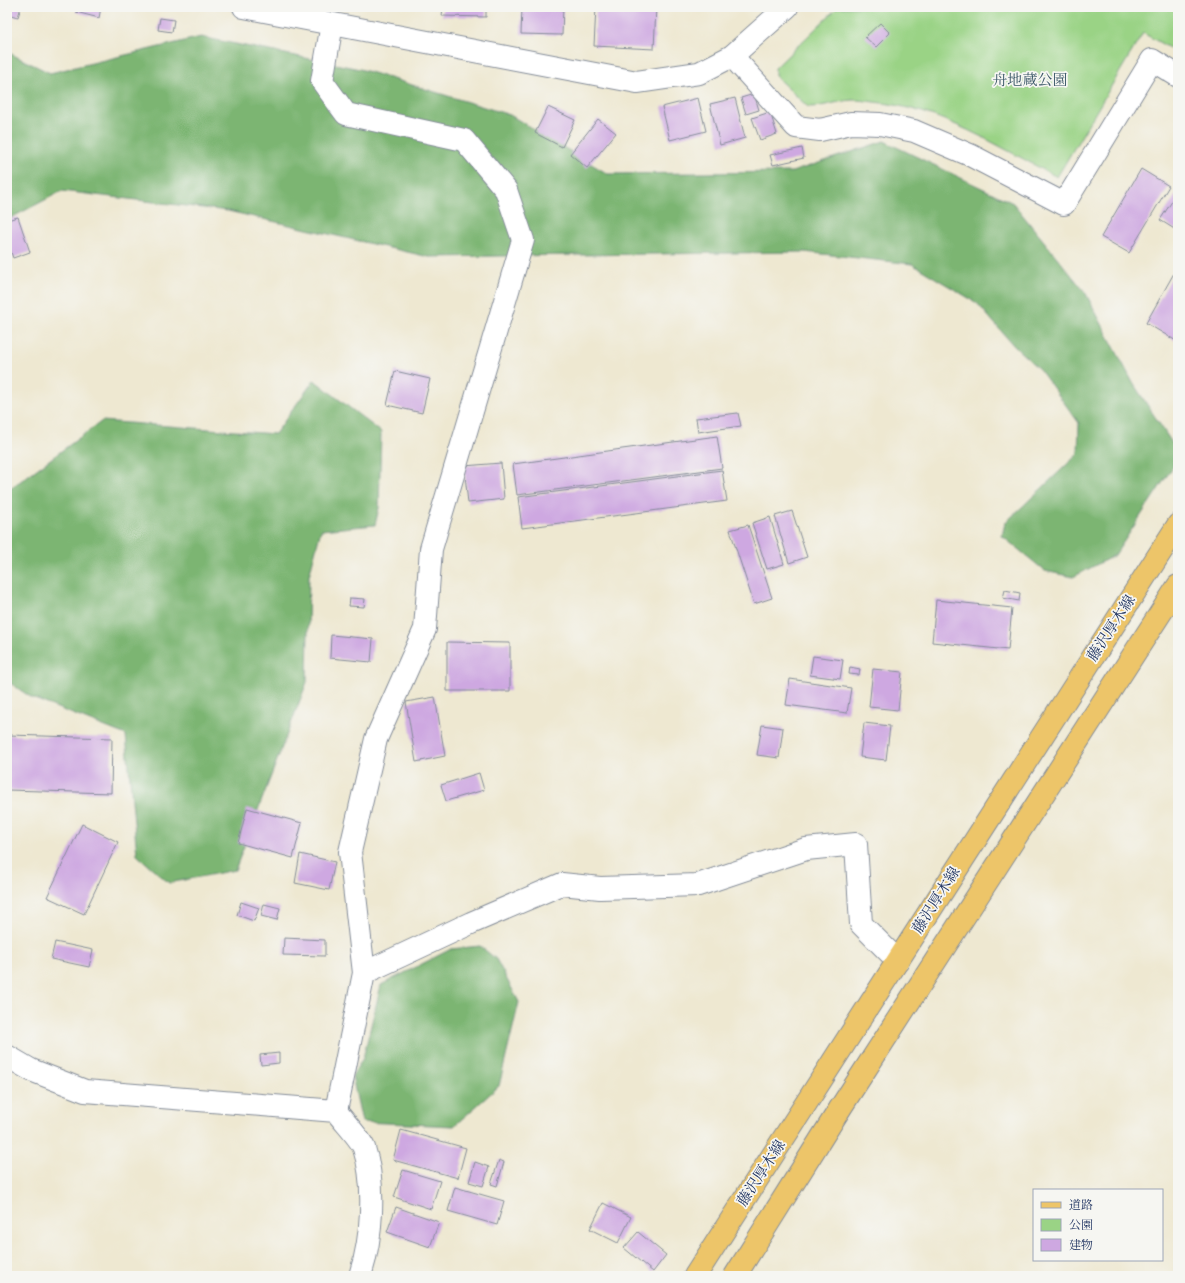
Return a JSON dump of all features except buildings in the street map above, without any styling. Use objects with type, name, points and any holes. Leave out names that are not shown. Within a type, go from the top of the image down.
[{"type":"main road","name":"藤沢厚木線","points":[[695,1276],[898,961],[980,830],[1178,525]]},
{"type":"main road","points":[[734,1276],[841,1107],[1178,586]]},
{"type":"street","points":[[244,7],[637,82],[699,73],[732,56],[787,7]]},
{"type":"street","points":[[332,24],[322,81],[346,114],[464,140],[506,190],[523,240],[431,549],[424,629],[376,739],[350,852],[364,973],[336,1111]]},
{"type":"street","points":[[732,56],[796,127],[820,130],[851,123],[880,124],[914,131],[970,155],[1064,204],[1152,60],[1178,76]]},
{"type":"street","points":[[364,973],[471,923],[562,884],[600,888],[698,885],[806,849],[856,844],[861,924],[898,961]]},
{"type":"street","points":[[7,1056],[31,1070],[85,1091],[336,1111],[364,1147],[371,1190],[366,1256],[360,1276]]},
{"type":"green space","name":"舟地蔵公園","points":[[838,7],[1178,7],[1178,53],[1143,33],[1057,177],[968,130],[946,120],[922,112],[898,106],[856,100],[808,107],[775,76],[775,68]]},
{"type":"green space","points":[[201,37],[360,69],[510,115],[608,174],[792,172],[884,141],[1013,203],[1085,292],[1133,383],[1174,446],[1174,465],[1115,555],[1073,577],[1045,571],[1002,536],[1005,523],[1078,454],[1079,423],[1040,370],[1014,346],[977,303],[912,264],[804,252],[429,257],[228,211],[62,191],[7,220],[7,52],[50,73]]},
{"type":"green space","points":[[314,380],[381,432],[379,508],[375,525],[321,530],[309,576],[307,682],[235,870],[169,883],[137,855],[126,735],[32,698],[7,681],[7,491],[102,421],[275,434]]},
{"type":"green space","points":[[480,946],[496,959],[519,1002],[499,1086],[454,1126],[362,1122],[352,1076],[363,1058],[381,985],[451,949]]}]
